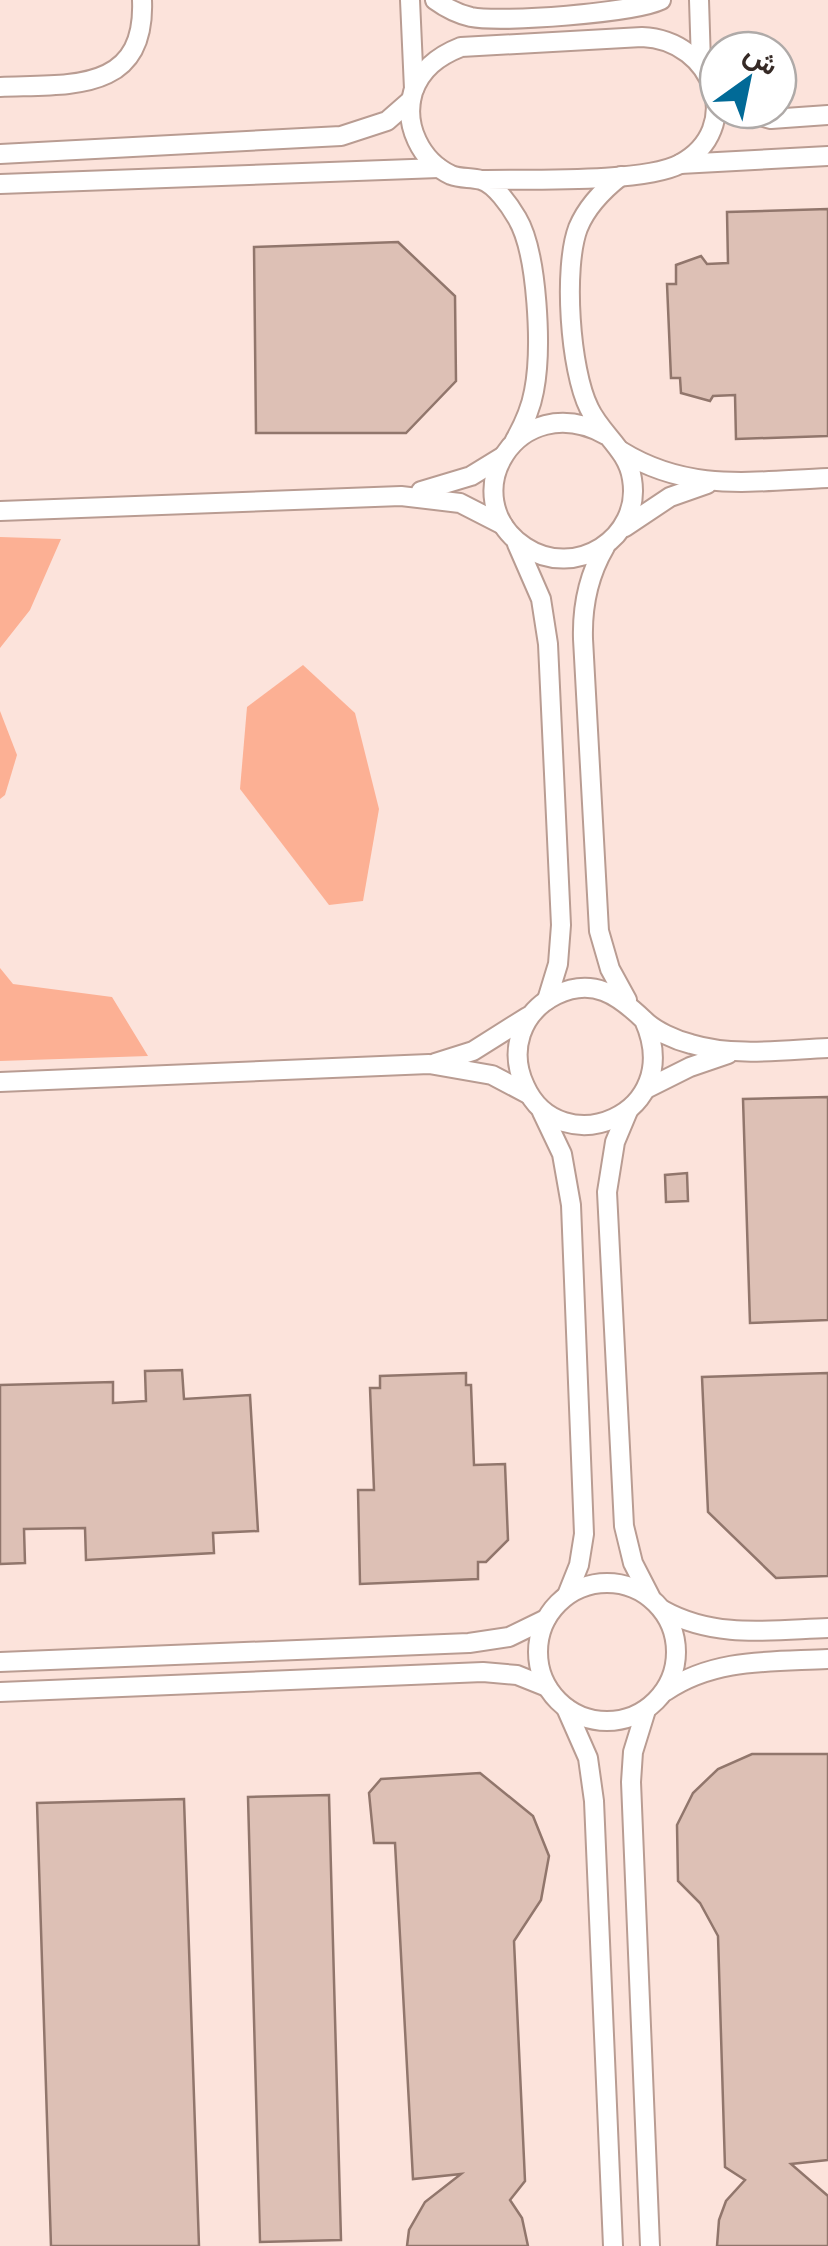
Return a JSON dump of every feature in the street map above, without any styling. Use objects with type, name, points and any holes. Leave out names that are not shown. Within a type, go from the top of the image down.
[{"type":"street","points":[[0,87],[82,82],[114,72],[136,47],[142,31],[142,0]]},
{"type":"street","points":[[410,0],[412,127],[417,143],[439,168]]},
{"type":"street","points":[[435,0],[470,16],[496,19],[634,10],[661,0]]},
{"type":"street","points":[[699,0],[700,30]]},
{"type":"street","points":[[0,154],[341,136],[386,121],[412,95],[431,63],[461,47],[659,38],[689,51],[698,60]]},
{"type":"street","points":[[798,117],[828,115]]},
{"type":"street","points":[[0,184],[439,168],[467,179],[482,180],[622,176],[680,164],[694,154],[709,130]]},
{"type":"street","points":[[680,164],[828,156]]},
{"type":"street","points":[[622,176],[604,189],[585,216],[573,246],[570,268],[580,384],[590,411],[628,464],[633,494],[631,509],[589,580],[582,620],[597,911],[604,950],[630,1004],[644,1020],[689,1044],[738,1051],[828,1048]]},
{"type":"street","points":[[482,180],[508,204],[531,252],[536,375],[530,409],[497,470],[495,498],[538,587],[548,644],[561,926],[558,964],[546,1000]]},
{"type":"street","points":[[515,440],[531,428],[550,422],[589,425],[606,435]]},
{"type":"street","points":[[621,451],[656,470],[713,483]]},
{"type":"street","points":[[401,496],[471,476],[503,456]]},
{"type":"street","points":[[0,512],[401,496],[460,503],[508,530],[536,553],[550,558],[580,558],[612,540],[651,507],[691,488],[713,483],[828,478]]},
{"type":"street","points":[[430,1064],[473,1050],[532,1014],[546,1000],[580,988],[598,989],[630,1004]]},
{"type":"street","points":[[532,1014],[517,1053],[520,1074],[562,1154],[571,1205],[584,1534],[579,1565],[567,1595],[546,1619],[539,1635],[538,1653],[548,1687],[566,1708],[588,1758],[594,1801],[613,2246]]},
{"type":"street","points":[[644,1020],[654,1054],[646,1089]]},
{"type":"street","points":[[665,1691],[677,1659],[672,1625],[633,1563],[624,1526],[606,1192],[615,1142],[629,1110],[646,1089],[738,1051]]},
{"type":"street","points":[[0,1082],[430,1064],[492,1075],[556,1118],[574,1124],[593,1125],[629,1110]]},
{"type":"street","points":[[567,1595],[587,1585],[608,1582],[630,1586],[700,1627],[828,1628]]},
{"type":"street","points":[[0,1662],[468,1643],[509,1636],[546,1619]]},
{"type":"street","points":[[566,1708],[597,1721],[614,1721],[646,1710],[682,1680],[720,1666],[828,1659]]},
{"type":"street","points":[[0,1692],[484,1672],[516,1675],[548,1687]]},
{"type":"street","points":[[646,1710],[633,1752],[631,1782],[650,2246]]},
{"type":"shaded area","points":[[0,537],[61,539],[30,610],[0,648]]},
{"type":"shaded area","points":[[303,665],[355,713],[379,809],[363,901],[329,905],[240,789],[247,707]]},
{"type":"shaded area","points":[[0,711],[17,755],[5,795],[0,799]]},
{"type":"shaded area","points":[[0,968],[13,984],[112,997],[148,1056],[0,1061]]},
{"type":"building","points":[[828,209],[828,436],[736,439],[735,395],[713,396],[710,401],[681,393],[680,378],[671,378],[667,284],[676,284],[676,265],[701,256],[707,264],[728,263],[727,212]]},
{"type":"building","points":[[398,242],[455,296],[456,381],[406,433],[256,433],[254,247]]},
{"type":"building","points":[[828,1097],[828,1320],[750,1323],[743,1099]]},
{"type":"building","points":[[687,1173],[688,1201],[666,1202],[665,1175]]},
{"type":"building","points":[[182,1370],[184,1399],[250,1395],[258,1531],[213,1533],[214,1553],[86,1560],[85,1528],[24,1529],[25,1563],[0,1564],[0,1385],[113,1382],[113,1403],[146,1401],[145,1371]]},
{"type":"building","points":[[466,1373],[466,1385],[471,1385],[474,1465],[505,1464],[508,1540],[486,1562],[478,1562],[478,1579],[360,1584],[358,1490],[374,1490],[370,1388],[380,1388],[380,1376]]},
{"type":"building","points":[[828,1373],[828,1576],[776,1578],[708,1512],[702,1377]]},
{"type":"building","points":[[752,1754],[828,1754],[828,2160],[791,2164],[828,2196],[828,2246],[717,2246],[719,2220],[726,2201],[745,2180],[725,2167],[718,1936],[700,1903],[678,1881],[677,1825],[693,1793],[718,1769]]},
{"type":"building","points":[[480,1773],[533,1816],[549,1856],[541,1900],[514,1941],[525,2181],[510,2200],[522,2218],[528,2246],[407,2246],[409,2230],[425,2202],[461,2174],[413,2179],[395,1843],[374,1843],[369,1793],[381,1779]]},
{"type":"building","points":[[329,1795],[341,2240],[260,2242],[248,1797]]},
{"type":"building","points":[[184,1799],[199,2246],[51,2246],[37,1803]]}]
